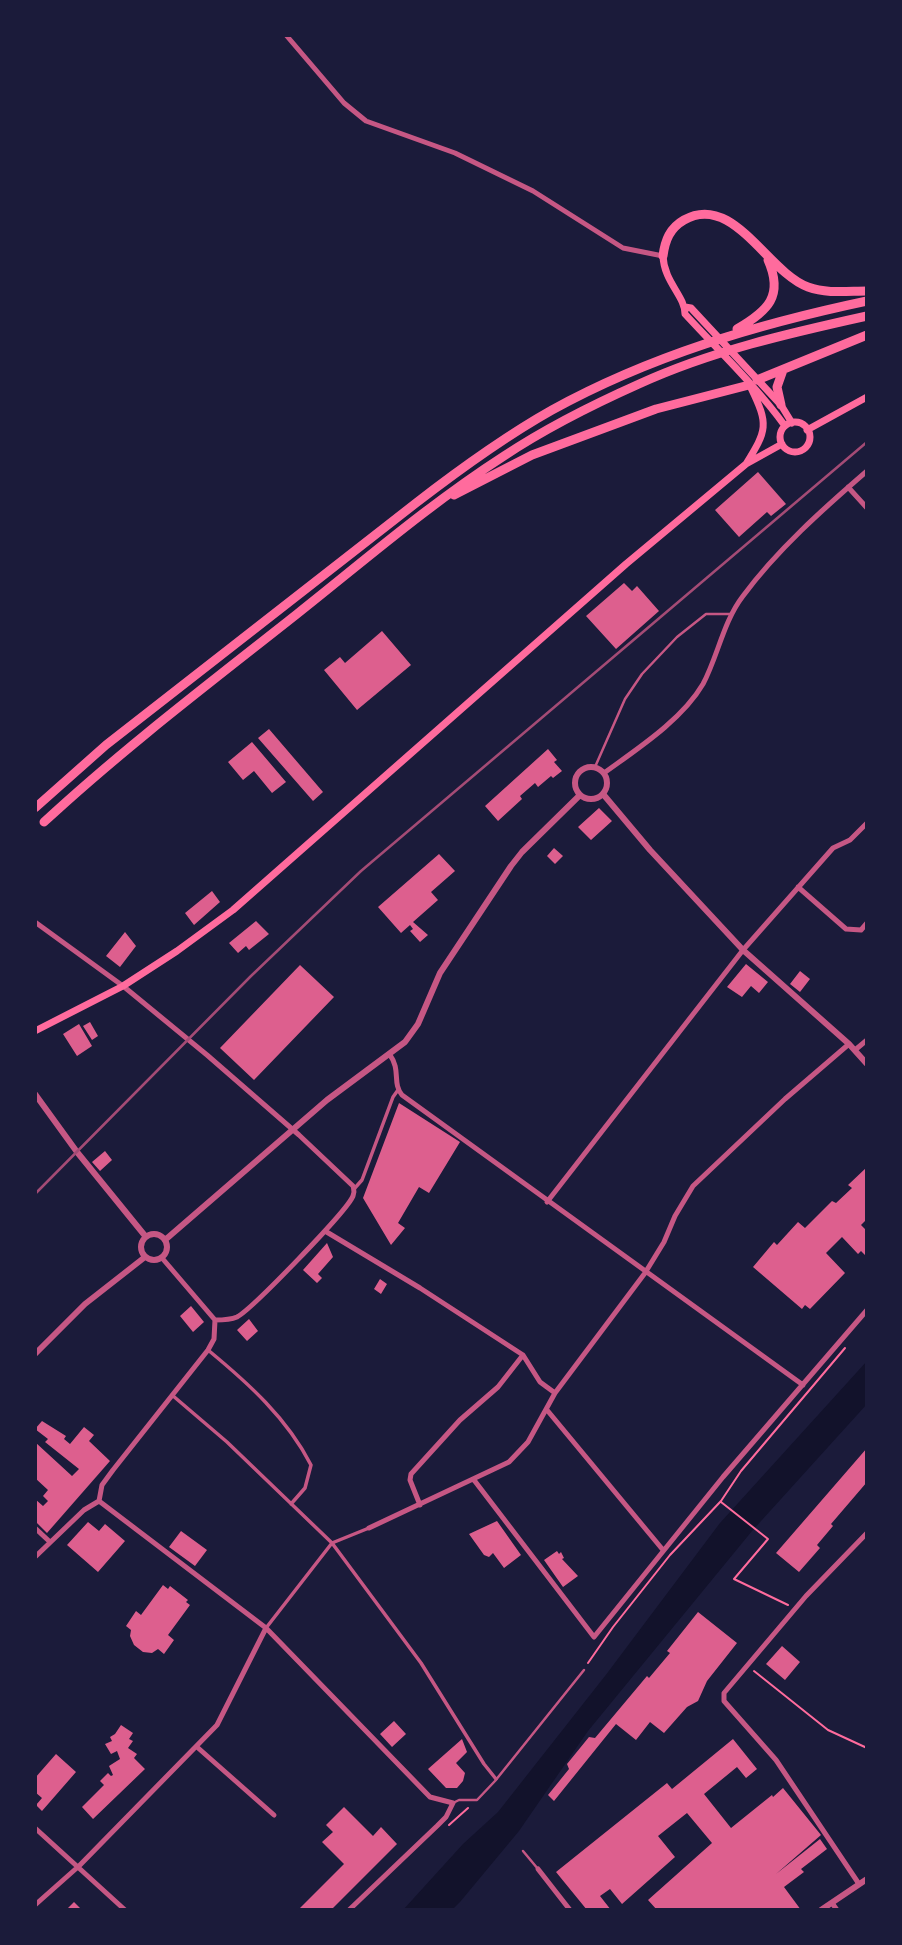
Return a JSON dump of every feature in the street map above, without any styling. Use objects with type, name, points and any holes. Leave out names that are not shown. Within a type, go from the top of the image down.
[{"type":"highway","points":[[663,256],[667,237],[672,229],[687,218],[706,214],[732,223],[783,272],[808,287],[831,292],[867,291]]},
{"type":"highway","points":[[727,335],[756,318],[772,299],[775,280],[767,257]]},
{"type":"highway","points":[[35,808],[106,745],[468,464],[565,404],[611,380],[727,335],[867,301]]},
{"type":"highway","points":[[44,822],[140,739],[439,501],[504,456],[564,421],[642,382],[738,347],[867,316]]},
{"type":"highway","points":[[439,501],[468,490],[533,455],[656,409],[753,382],[867,335]]},
{"type":"highway","points":[[781,405],[777,387],[783,370]]},
{"type":"main road","points":[[663,256],[667,277],[685,307],[685,314],[753,382],[781,405],[789,425]]},
{"type":"main road","points":[[753,382],[789,425]]},
{"type":"main road","points":[[746,464],[764,432],[753,382]]},
{"type":"main road","points":[[807,430],[867,397]]},
{"type":"main road","points":[[801,424],[807,430],[810,438],[802,450],[793,452],[782,444],[780,437],[789,425],[801,424]]},
{"type":"main road","points":[[35,1031],[123,986],[233,910],[626,564],[746,464],[782,444]]},
{"type":"street","points":[[286,35],[344,103],[366,121],[455,153],[533,191],[624,248],[663,256]]},
{"type":"street","points":[[604,773],[639,748],[691,700],[704,682],[741,598],[807,526],[867,471]]},
{"type":"street","points":[[848,487],[867,508]]},
{"type":"street","points":[[595,767],[604,773],[607,785],[603,794],[591,799],[580,795],[574,783],[577,774],[585,768],[595,767]]},
{"type":"street","points":[[603,794],[650,850],[743,950],[849,1044],[867,1064]]},
{"type":"street","points":[[165,1240],[327,1100],[390,1055],[412,1033],[440,973],[511,866],[580,795]]},
{"type":"street","points":[[547,1202],[743,950],[833,848],[850,841],[867,823]]},
{"type":"street","points":[[798,887],[846,929],[861,930],[867,923]]},
{"type":"street","points":[[35,922],[123,986],[351,1182],[354,1189],[353,1198],[325,1231],[240,1315],[215,1320]]},
{"type":"street","points":[[855,1050],[867,1040]]},
{"type":"street","points":[[35,1905],[79,1866],[217,1725],[266,1628],[332,1543],[420,1506],[509,1462],[528,1442],[555,1393],[645,1273],[693,1186],[785,1099],[849,1044]]},
{"type":"street","points":[[390,1055],[397,1068],[398,1090],[402,1096],[803,1385]]},
{"type":"street","points":[[354,1189],[362,1180],[398,1090]]},
{"type":"street","points":[[35,1094],[80,1156],[146,1237]]},
{"type":"street","points":[[325,1231],[420,1288],[523,1355],[540,1382],[555,1393]]},
{"type":"street","points":[[154,1234],[165,1240],[168,1249],[162,1258],[152,1261],[145,1257],[141,1247],[146,1237],[154,1234]]},
{"type":"street","points":[[35,1354],[85,1304],[145,1257]]},
{"type":"street","points":[[35,1557],[84,1510],[99,1501],[102,1485],[214,1339],[215,1320],[162,1258]]},
{"type":"street","points":[[474,1480],[594,1637],[663,1550],[867,1310]]},
{"type":"street","points":[[208,1350],[248,1383],[300,1444],[311,1465],[305,1488],[291,1504]]},
{"type":"street","points":[[420,1506],[410,1480],[411,1474],[460,1420],[498,1387],[523,1355]]},
{"type":"street","points":[[172,1395],[227,1441],[332,1543],[421,1663],[496,1779]]},
{"type":"street","points":[[547,1410],[663,1550]]},
{"type":"street","points":[[99,1501],[266,1628],[430,1797],[453,1803],[446,1817],[349,1910]]},
{"type":"street","points":[[35,1528],[50,1542]]},
{"type":"street","points":[[859,1884],[781,1767],[724,1702],[724,1693],[796,1609],[867,1533]]},
{"type":"street","points":[[197,1747],[274,1815]]},
{"type":"street","points":[[35,1828],[125,1910]]},
{"type":"street","points":[[538,1869],[570,1910]]},
{"type":"street","points":[[821,1910],[867,1879]]},
{"type":"street","points":[[832,1903],[838,1910]]},
{"type":"lane","points":[[595,767],[625,699],[642,674],[677,637],[706,614],[732,614]]},
{"type":"lane","points":[[453,1803],[459,1800],[477,1800],[584,1670]]},
{"type":"lane","points":[[523,1851],[538,1869]]},
{"type":"path","points":[[584,1670],[670,1555],[721,1501],[741,1471],[849,1343]]},
{"type":"path","points":[[721,1501],[768,1539],[734,1579],[796,1609]]},
{"type":"path","points":[[748,1666],[828,1730],[867,1748]]},
{"type":"path","points":[[447,1827],[477,1800]]},
{"type":"shaded area","points":[[867,1361],[867,1404],[752,1531],[588,1731],[519,1831],[460,1902],[452,1910],[403,1910],[463,1844],[498,1812],[720,1523]]},
{"type":"building","points":[[758,472],[786,504],[771,516],[767,512],[739,537],[715,510]]},
{"type":"building","points":[[624,583],[632,591],[637,586],[659,611],[616,649],[586,616]]},
{"type":"building","points":[[382,631],[411,665],[357,710],[324,670],[340,657],[345,663]]},
{"type":"building","points":[[269,729],[323,792],[313,801],[258,738]]},
{"type":"building","points":[[252,742],[286,782],[272,793],[254,771],[243,780],[228,762]]},
{"type":"building","points":[[548,749],[562,771],[538,787],[535,783],[498,821],[485,806]]},
{"type":"building","points":[[599,808],[612,821],[591,840],[578,827]]},
{"type":"building","points":[[554,848],[563,856],[555,864],[547,856]]},
{"type":"building","points":[[439,854],[455,871],[431,892],[438,900],[413,922],[428,935],[420,942],[410,931],[413,929],[410,925],[401,933],[378,907]]},
{"type":"building","points":[[212,891],[220,902],[194,925],[185,913]]},
{"type":"building","points":[[256,921],[269,934],[249,950],[246,946],[238,953],[229,943]]},
{"type":"building","points":[[125,932],[136,946],[120,967],[106,956]]},
{"type":"building","points":[[746,964],[768,982],[759,993],[751,986],[742,997],[727,987]]},
{"type":"building","points":[[300,965],[334,997],[254,1080],[220,1048]]},
{"type":"building","points":[[800,971],[810,979],[800,992],[790,984]]},
{"type":"building","points":[[90,1022],[98,1036],[92,1040],[83,1026]]},
{"type":"building","points":[[79,1024],[92,1046],[77,1056],[63,1034]]},
{"type":"building","points":[[399,1103],[460,1142],[429,1193],[419,1187],[398,1223],[405,1228],[391,1245],[363,1198]]},
{"type":"building","points":[[105,1151],[112,1160],[100,1171],[92,1162]]},
{"type":"building","points":[[867,1167],[867,1223],[865,1221],[861,1225],[867,1231],[867,1257],[861,1251],[858,1254],[842,1237],[826,1253],[845,1273],[810,1309],[805,1305],[802,1309],[753,1267],[774,1242],[777,1245],[798,1222],[805,1228],[832,1201],[836,1203],[852,1188],[848,1185]]},
{"type":"building","points":[[327,1243],[333,1257],[318,1274],[322,1278],[317,1283],[303,1270]]},
{"type":"building","points":[[380,1279],[387,1284],[381,1294],[374,1289]]},
{"type":"building","points":[[191,1306],[204,1322],[193,1332],[180,1316]]},
{"type":"building","points":[[249,1319],[258,1331],[247,1341],[237,1330]]},
{"type":"building","points":[[42,1421],[66,1436],[64,1439],[70,1444],[84,1427],[94,1435],[89,1441],[110,1461],[47,1533],[35,1521],[35,1499],[43,1506],[48,1501],[43,1496],[48,1490],[35,1478],[35,1442],[72,1476],[79,1469],[45,1442],[48,1439],[35,1429]]},
{"type":"building","points":[[867,1448],[867,1482],[831,1524],[833,1526],[817,1545],[820,1548],[799,1572],[776,1553]]},
{"type":"building","points":[[497,1521],[521,1555],[504,1568],[493,1553],[489,1557],[484,1555],[469,1534]]},
{"type":"building","points":[[88,1522],[99,1531],[105,1524],[125,1541],[98,1572],[67,1545]]},
{"type":"building","points":[[181,1531],[207,1550],[195,1566],[169,1547]]},
{"type":"building","points":[[557,1551],[559,1554],[561,1552],[564,1558],[562,1559],[578,1576],[563,1587],[544,1560]]},
{"type":"building","points":[[163,1585],[168,1589],[170,1586],[188,1600],[186,1602],[190,1605],[168,1635],[174,1640],[164,1654],[158,1649],[152,1653],[143,1652],[134,1645],[130,1636],[131,1630],[126,1626],[136,1611],[141,1615]]},
{"type":"building","points":[[698,1612],[737,1643],[707,1681],[698,1701],[687,1707],[664,1733],[650,1722],[636,1740],[616,1724],[554,1801],[548,1795],[569,1769],[567,1764],[589,1737],[595,1738],[647,1676],[649,1678]]},
{"type":"building","points":[[782,1646],[800,1662],[785,1680],[766,1664]]},
{"type":"building","points":[[394,1721],[406,1734],[392,1747],[380,1734]]},
{"type":"building","points":[[121,1725],[133,1733],[129,1739],[133,1741],[128,1748],[137,1754],[134,1758],[145,1769],[93,1819],[82,1807],[104,1785],[100,1781],[108,1773],[113,1775],[109,1766],[120,1759],[117,1751],[111,1754],[105,1744],[112,1741],[110,1737]]},
{"type":"building","points":[[462,1739],[467,1752],[456,1763],[465,1773],[463,1781],[457,1788],[446,1788],[428,1769]]},
{"type":"building","points":[[733,1739],[757,1769],[746,1778],[737,1767],[704,1794],[731,1828],[783,1788],[821,1835],[776,1874],[820,1839],[827,1849],[801,1869],[804,1872],[784,1887],[801,1910],[657,1910],[648,1900],[712,1843],[687,1813],[658,1836],[675,1857],[622,1904],[610,1889],[600,1896],[611,1910],[587,1910],[556,1872],[667,1783],[672,1789]]},
{"type":"building","points":[[56,1754],[76,1772],[42,1811],[36,1805],[42,1798],[35,1792],[35,1778]]},
{"type":"building","points":[[344,1807],[373,1836],[381,1827],[397,1844],[331,1910],[298,1910],[344,1864],[322,1842],[333,1832],[326,1825]]},
{"type":"building","points":[[74,1902],[82,1910],[66,1910]]},
{"type":"railway","points":[[35,1194],[251,976],[361,871],[867,442]]}]
